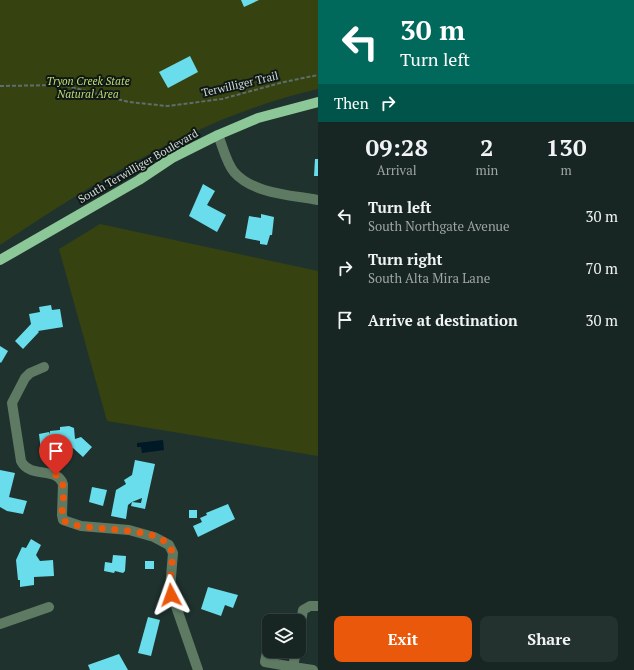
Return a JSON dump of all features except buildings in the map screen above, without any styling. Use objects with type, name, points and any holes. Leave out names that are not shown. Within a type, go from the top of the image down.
[{"type":"main road","name":"South Terwilliger Boulevard","points":[[0,260],[139,180],[172,158],[218,135],[258,118],[318,102]]},
{"type":"street","points":[[218,135],[228,161],[235,172],[248,182],[262,189],[318,200]]},
{"type":"street","points":[[44,367],[30,373],[25,378],[13,398],[12,410],[21,461],[24,466],[32,472],[56,475],[62,480],[63,520],[81,526],[129,530],[154,537],[169,545],[173,553],[170,588],[198,670]]},
{"type":"street","points":[[302,614],[303,610],[310,606],[318,606]]},
{"type":"street","points":[[0,624],[49,607]]},
{"type":"street","points":[[266,658],[265,662],[313,670]]},
{"type":"street","points":[[293,667],[295,658]]},
{"type":"path","name":"Terwilliger Trail","points":[[0,86],[63,84],[123,101],[167,106],[222,99],[284,82],[318,75]]},
{"type":"green space","name":"Tryon Creek State Natural Area","points":[[0,0],[318,0],[318,89],[233,115],[152,152],[37,220],[0,245]]},
{"type":"green space","points":[[100,224],[318,271],[318,456],[107,421],[59,249]]},
{"type":"water","points":[[163,440],[164,450],[142,453],[141,447],[137,447],[137,443]]},
{"type":"route","points":[[56,475],[62,480],[63,484],[62,515],[63,520],[66,523],[81,526],[129,530],[154,537],[169,545],[173,553],[169,584],[171,595]]}]
